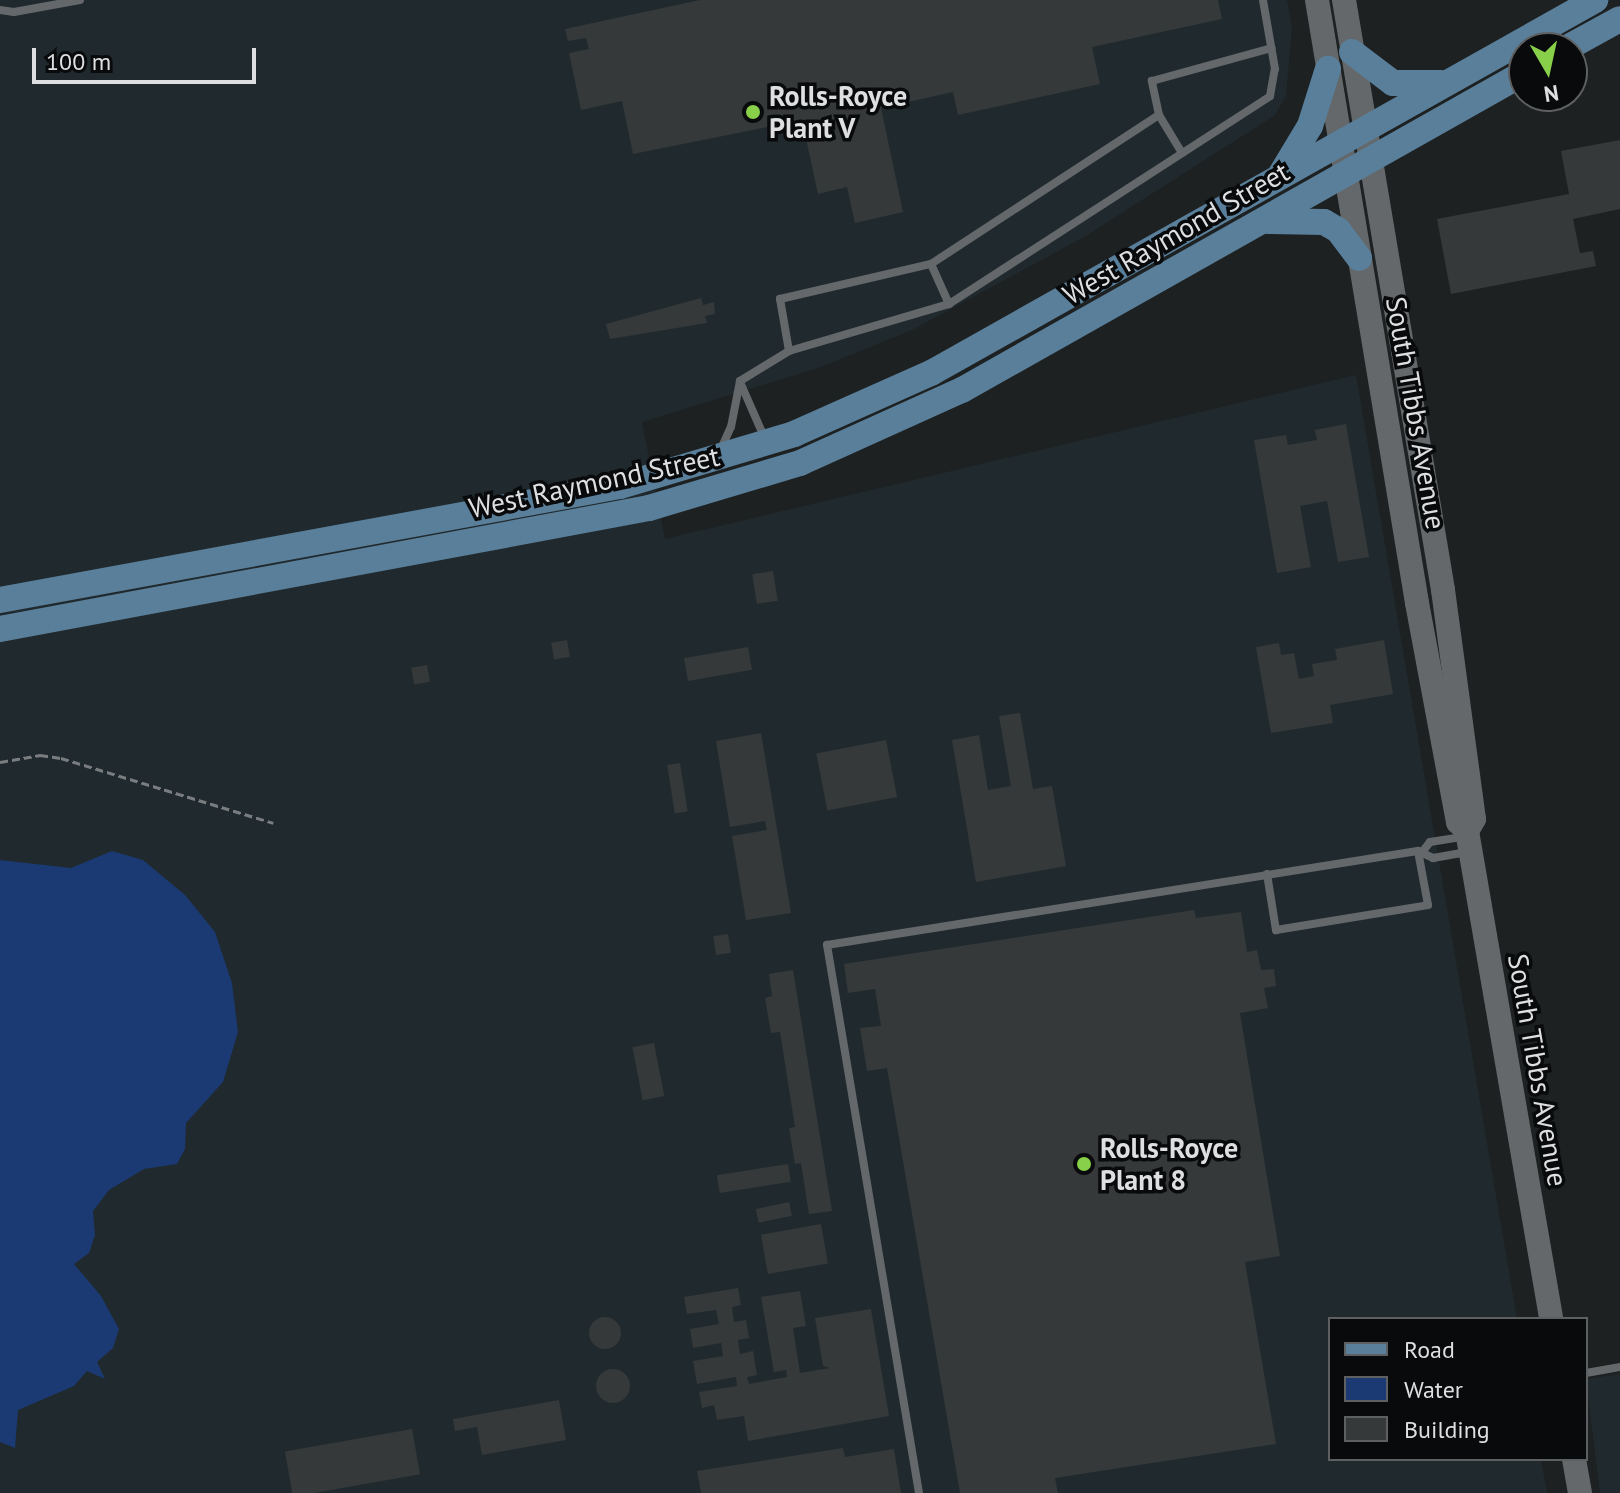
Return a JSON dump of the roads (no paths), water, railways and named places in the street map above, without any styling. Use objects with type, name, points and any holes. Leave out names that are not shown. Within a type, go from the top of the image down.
[{"type":"main road","name":"South Tibbs Avenue","points":[[1317,0],[1458,822],[1469,840],[1551,1317]]},
{"type":"main road","name":"South Tibbs Avenue","points":[[1344,0],[1443,590],[1474,819],[1469,840]]},
{"type":"main road","name":"West Raymond Street","points":[[0,600],[181,563],[594,491],[763,449],[920,379],[1595,0]]},
{"type":"main road","points":[[1588,37],[1620,19]]},
{"type":"main road","points":[[1352,52],[1393,83],[1448,83]]},
{"type":"main road","points":[[1276,180],[1310,126],[1328,69]]},
{"type":"main road","name":"West Raymond Street","points":[[0,629],[185,591],[586,521],[751,474],[867,436],[962,390],[1508,82]]},
{"type":"main road","points":[[1260,222],[1324,222],[1338,230],[1359,258]]},
{"type":"main road","points":[[181,563],[185,591]]},
{"type":"main road","points":[[1574,1461],[1580,1493]]},
{"type":"lane","points":[[0,10],[80,0]]},
{"type":"lane","points":[[715,461],[731,427],[740,381],[789,351],[949,304],[1270,96],[1275,69],[1263,0]]},
{"type":"lane","points":[[1182,153],[1159,115],[1152,81],[1272,48]]},
{"type":"lane","points":[[789,351],[780,299],[931,264],[1159,115]]},
{"type":"lane","points":[[931,264],[949,304]]},
{"type":"lane","points":[[740,381],[763,449]]},
{"type":"lane","points":[[1421,851],[1433,858],[1469,840]]},
{"type":"lane","points":[[919,1493],[827,945],[1421,851],[1430,842],[1469,840]]},
{"type":"lane","points":[[1267,874],[1276,930],[1428,905],[1421,851]]},
{"type":"lane","points":[[1588,1373],[1620,1367]]},
{"type":"water","points":[[112,851],[143,860],[185,895],[215,932],[232,983],[238,1032],[223,1082],[186,1123],[185,1149],[177,1164],[144,1169],[109,1190],[93,1211],[95,1235],[89,1253],[74,1264],[101,1296],[119,1329],[113,1348],[97,1362],[105,1379],[87,1371],[74,1386],[18,1410],[15,1448],[0,1442],[0,860],[71,868]]},
{"type":"place","name":"Rolls-Royce Plant V","points":[[753,112]]},
{"type":"place","name":"Rolls-Royce Plant 8","points":[[1084,1164]]}]
